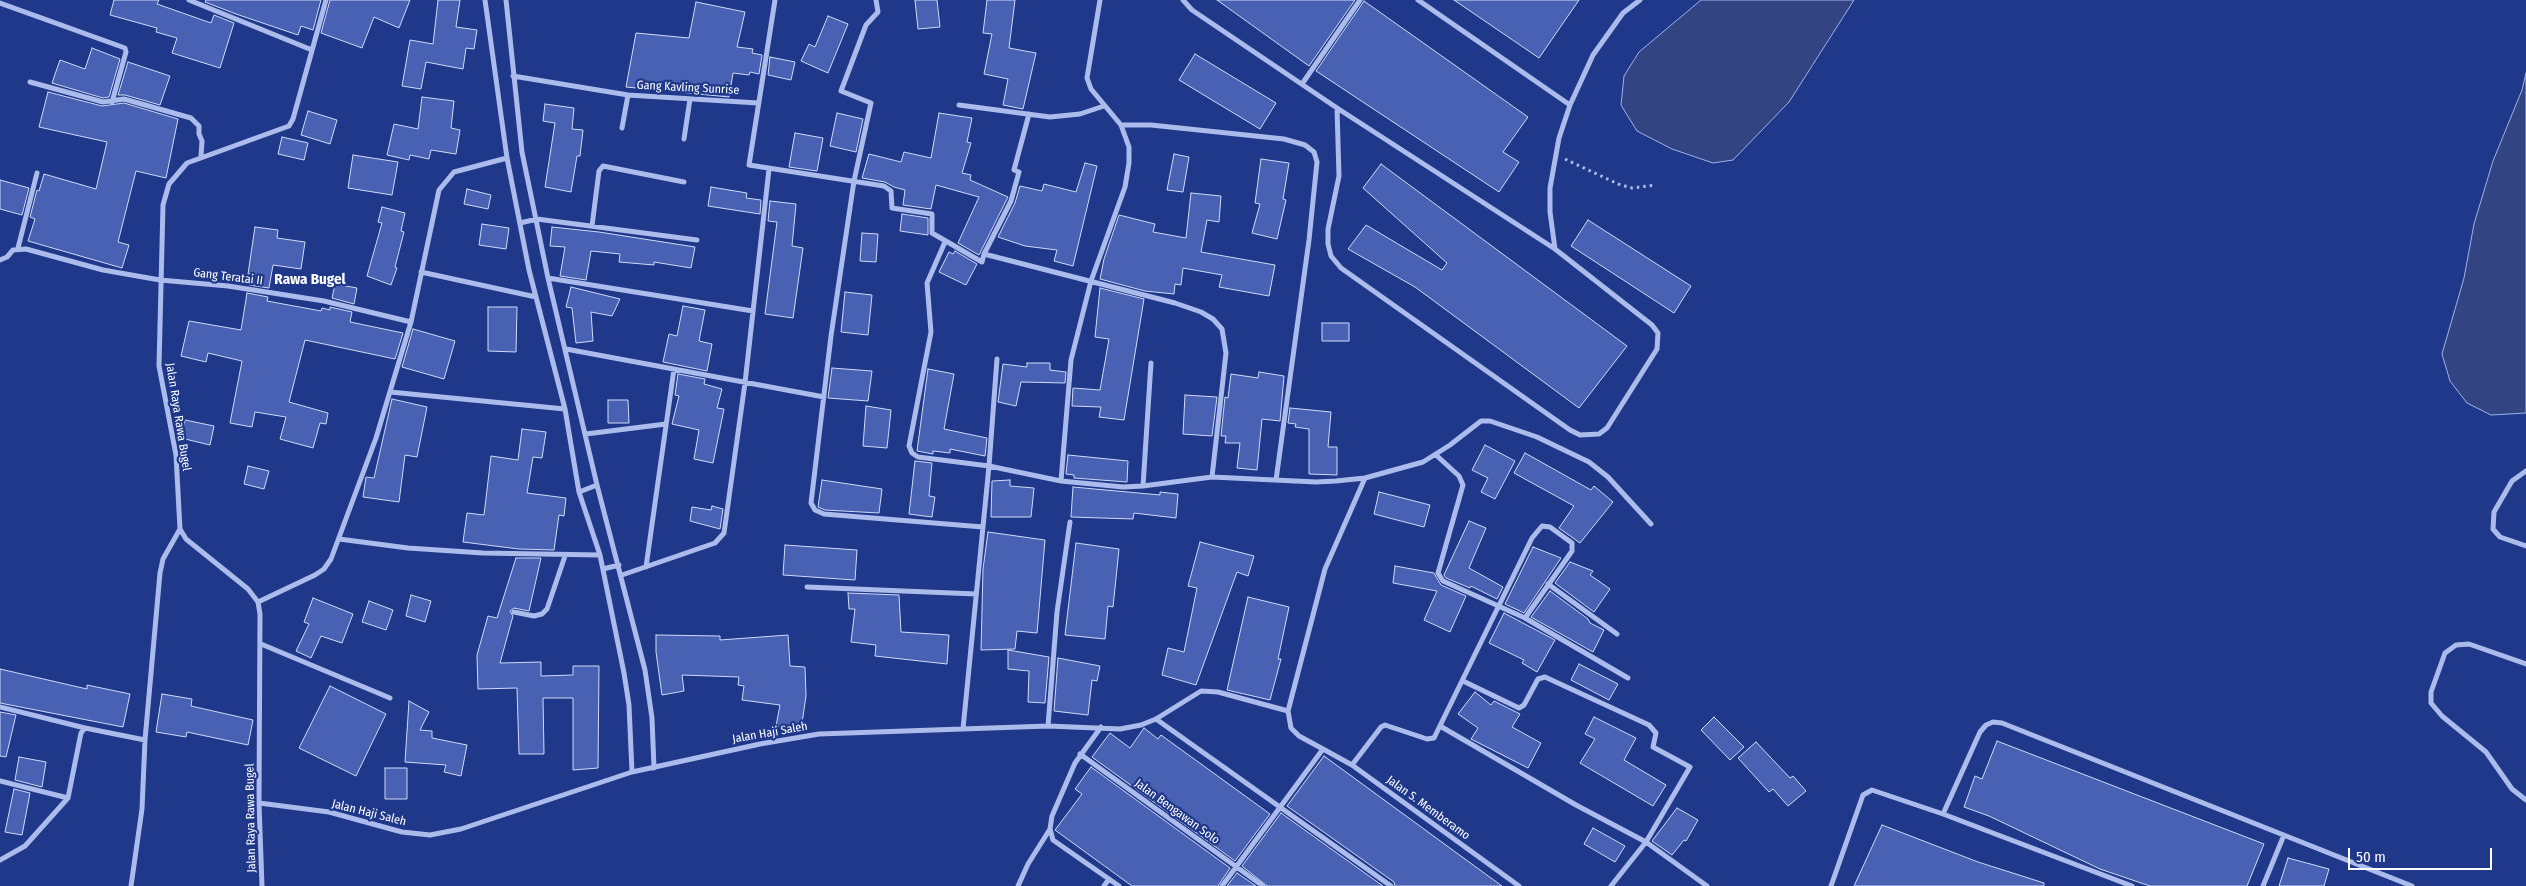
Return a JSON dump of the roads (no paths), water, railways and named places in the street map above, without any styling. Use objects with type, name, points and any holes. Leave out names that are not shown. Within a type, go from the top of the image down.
[{"type":"street","points":[[189,0],[312,50]]},
{"type":"street","name":"Jalan Raya Rawa Bugel","points":[[180,529],[177,462],[159,366],[160,280],[163,215],[166,194],[180,170],[201,156],[289,126],[293,119],[326,0]]},
{"type":"street","points":[[485,0],[507,158],[536,297],[565,410],[582,491],[600,555],[606,568],[629,705],[632,772]]},
{"type":"street","points":[[506,0],[522,152],[548,278],[586,434],[594,486],[622,575],[648,689],[654,768]]},
{"type":"street","points":[[775,0],[749,166],[884,186],[891,191],[892,208],[932,214],[932,233],[982,262],[984,254],[1011,201],[1019,172],[1014,170],[1028,114]]},
{"type":"street","points":[[876,0],[878,12],[866,25],[841,91],[871,103],[854,181],[824,397],[812,503],[815,510],[824,514],[983,527]]},
{"type":"street","points":[[1061,482],[1071,360],[1091,281],[1128,174],[1129,147],[1121,125],[1091,89],[1087,78],[1100,0]]},
{"type":"street","points":[[1183,0],[1192,10],[1337,108],[1555,249],[1652,325],[1658,333],[1657,349],[1607,428],[1599,434],[1580,435],[1570,430],[1341,268],[1331,256],[1328,244],[1328,229],[1339,176],[1337,108]]},
{"type":"street","points":[[1302,84],[1360,0]]},
{"type":"street","points":[[1418,0],[1570,105]]},
{"type":"street","points":[[1555,249],[1550,212],[1550,188],[1556,154],[1570,105],[1583,74],[1603,39],[1623,13],[1640,0]]},
{"type":"street","points":[[0,3],[125,48],[126,52],[112,102]]},
{"type":"street","name":"Gang Kavling Sunrise","points":[[513,76],[628,95],[758,103]]},
{"type":"street","points":[[30,82],[103,102],[130,100],[198,122],[202,141],[201,156]]},
{"type":"street","points":[[622,128],[628,95]]},
{"type":"street","points":[[684,139],[690,99]]},
{"type":"street","points":[[959,105],[1028,114],[1067,116],[1104,106]]},
{"type":"street","points":[[1121,125],[1150,125],[1284,139],[1305,145],[1314,152],[1318,162],[1276,480]]},
{"type":"street","points":[[130,886],[142,809],[145,740],[160,573],[163,559],[180,529],[186,539],[248,589],[258,602],[315,576],[324,569],[339,539],[376,438],[390,392],[411,322],[439,190],[446,179],[454,172],[507,158]]},
{"type":"street","points":[[592,226],[599,171],[604,166],[684,182]]},
{"type":"street","points":[[622,575],[715,543],[724,533],[745,383],[769,168]]},
{"type":"street","points":[[0,260],[18,248],[37,173]]},
{"type":"street","points":[[521,223],[535,219],[697,240]]},
{"type":"street","points":[[945,242],[927,283],[931,332],[909,446],[918,457],[989,466],[1061,482],[1143,486],[1212,477],[1316,482],[1366,478],[1409,467],[1436,455],[1481,421],[1498,423],[1537,437],[1588,462],[1608,477],[1651,524]]},
{"type":"street","name":"Gang Teratai II","points":[[18,248],[104,270],[160,280],[228,286],[324,301],[411,322]]},
{"type":"street","points":[[984,254],[1091,281],[1201,312],[1213,319],[1222,330],[1226,353],[1212,477]]},
{"type":"street","points":[[421,272],[536,297]]},
{"type":"street","points":[[548,278],[753,311]]},
{"type":"street","points":[[566,349],[824,397]]},
{"type":"street","points":[[962,729],[989,466],[997,359]]},
{"type":"street","points":[[1143,486],[1152,363]]},
{"type":"street","points":[[646,567],[674,369]]},
{"type":"street","points":[[390,392],[565,410]]},
{"type":"street","points":[[586,434],[666,424]]},
{"type":"street","points":[[1436,455],[1459,476],[1463,485],[1438,573],[1440,578],[1525,618],[1628,678]]},
{"type":"street","points":[[2526,471],[2512,481],[2494,512],[2493,529],[2500,537],[2526,546]]},
{"type":"street","points":[[1288,711],[1325,569],[1366,478]]},
{"type":"street","points":[[582,491],[594,486]]},
{"type":"street","points":[[1048,726],[1057,612],[1070,522]]},
{"type":"street","points":[[1352,766],[1381,727],[1390,726],[1431,740],[1463,681],[1497,606],[1532,538],[1542,526],[1550,527],[1572,543],[1573,546],[1525,618]]},
{"type":"street","points":[[339,539],[464,552],[565,556],[600,555]]},
{"type":"street","points":[[514,612],[534,616],[542,614],[547,609],[565,556]]},
{"type":"street","points":[[606,568],[618,565]]},
{"type":"street","points":[[1548,584],[1617,634]]},
{"type":"street","points":[[807,586],[976,594]]},
{"type":"street","name":"Jalan Raya Rawa Bugel","points":[[258,602],[261,644],[259,803],[262,886]]},
{"type":"street","points":[[261,644],[390,698]]},
{"type":"street","points":[[2526,664],[2469,644],[2456,645],[2445,653],[2431,692],[2431,703],[2442,716],[2486,752],[2512,789],[2526,800]]},
{"type":"street","points":[[1463,681],[1519,708],[1524,705],[1538,679],[1545,677],[1655,730],[1653,748],[1691,768],[1646,842],[1611,886]]},
{"type":"street","name":"Jalan Haji Saleh","points":[[259,803],[329,812],[402,832],[430,835],[461,829],[632,772],[760,744],[819,734],[1048,726],[1120,729],[1141,726],[1156,719],[1201,691],[1218,692],[1288,711]]},
{"type":"street","points":[[0,707],[85,728],[145,740]]},
{"type":"street","name":"Jalan S. Memberamo","points":[[1288,711],[1291,728],[1299,736],[1352,766],[1519,886]]},
{"type":"street","points":[[1156,719],[1391,886]]},
{"type":"street","points":[[1943,814],[1980,732],[1993,722],[2002,723],[2412,886]]},
{"type":"street","points":[[1440,726],[1576,805],[1646,842],[1707,886]]},
{"type":"street","points":[[1018,886],[1028,864],[1050,829],[1052,816],[1080,754],[1101,727]]},
{"type":"street","points":[[0,860],[25,846],[68,798],[72,789],[81,733],[85,728]]},
{"type":"street","points":[[1222,886],[1279,806],[1323,749]]},
{"type":"street","name":"Jalan Bengawan Solo","points":[[1080,754],[1263,886]]},
{"type":"street","points":[[0,781],[68,798]]},
{"type":"street","points":[[1831,886],[1863,795],[1867,792],[1880,792],[1943,814],[2132,886]]},
{"type":"street","points":[[1050,829],[1053,840],[1119,886]]},
{"type":"street","points":[[2263,886],[2284,835]]},
{"type":"street","points":[[1104,886],[1109,879]]},
{"type":"water","points":[[1701,0],[1854,0],[1789,102],[1733,160],[1713,163],[1672,149],[1637,131],[1621,105],[1624,76],[1639,52]]},
{"type":"water","points":[[2526,73],[2526,413],[2491,415],[2467,403],[2450,381],[2442,354],[2464,278],[2474,224],[2493,161],[2522,90]]},
{"type":"district","name":"Rawa Bugel","points":[[310,280]]}]
